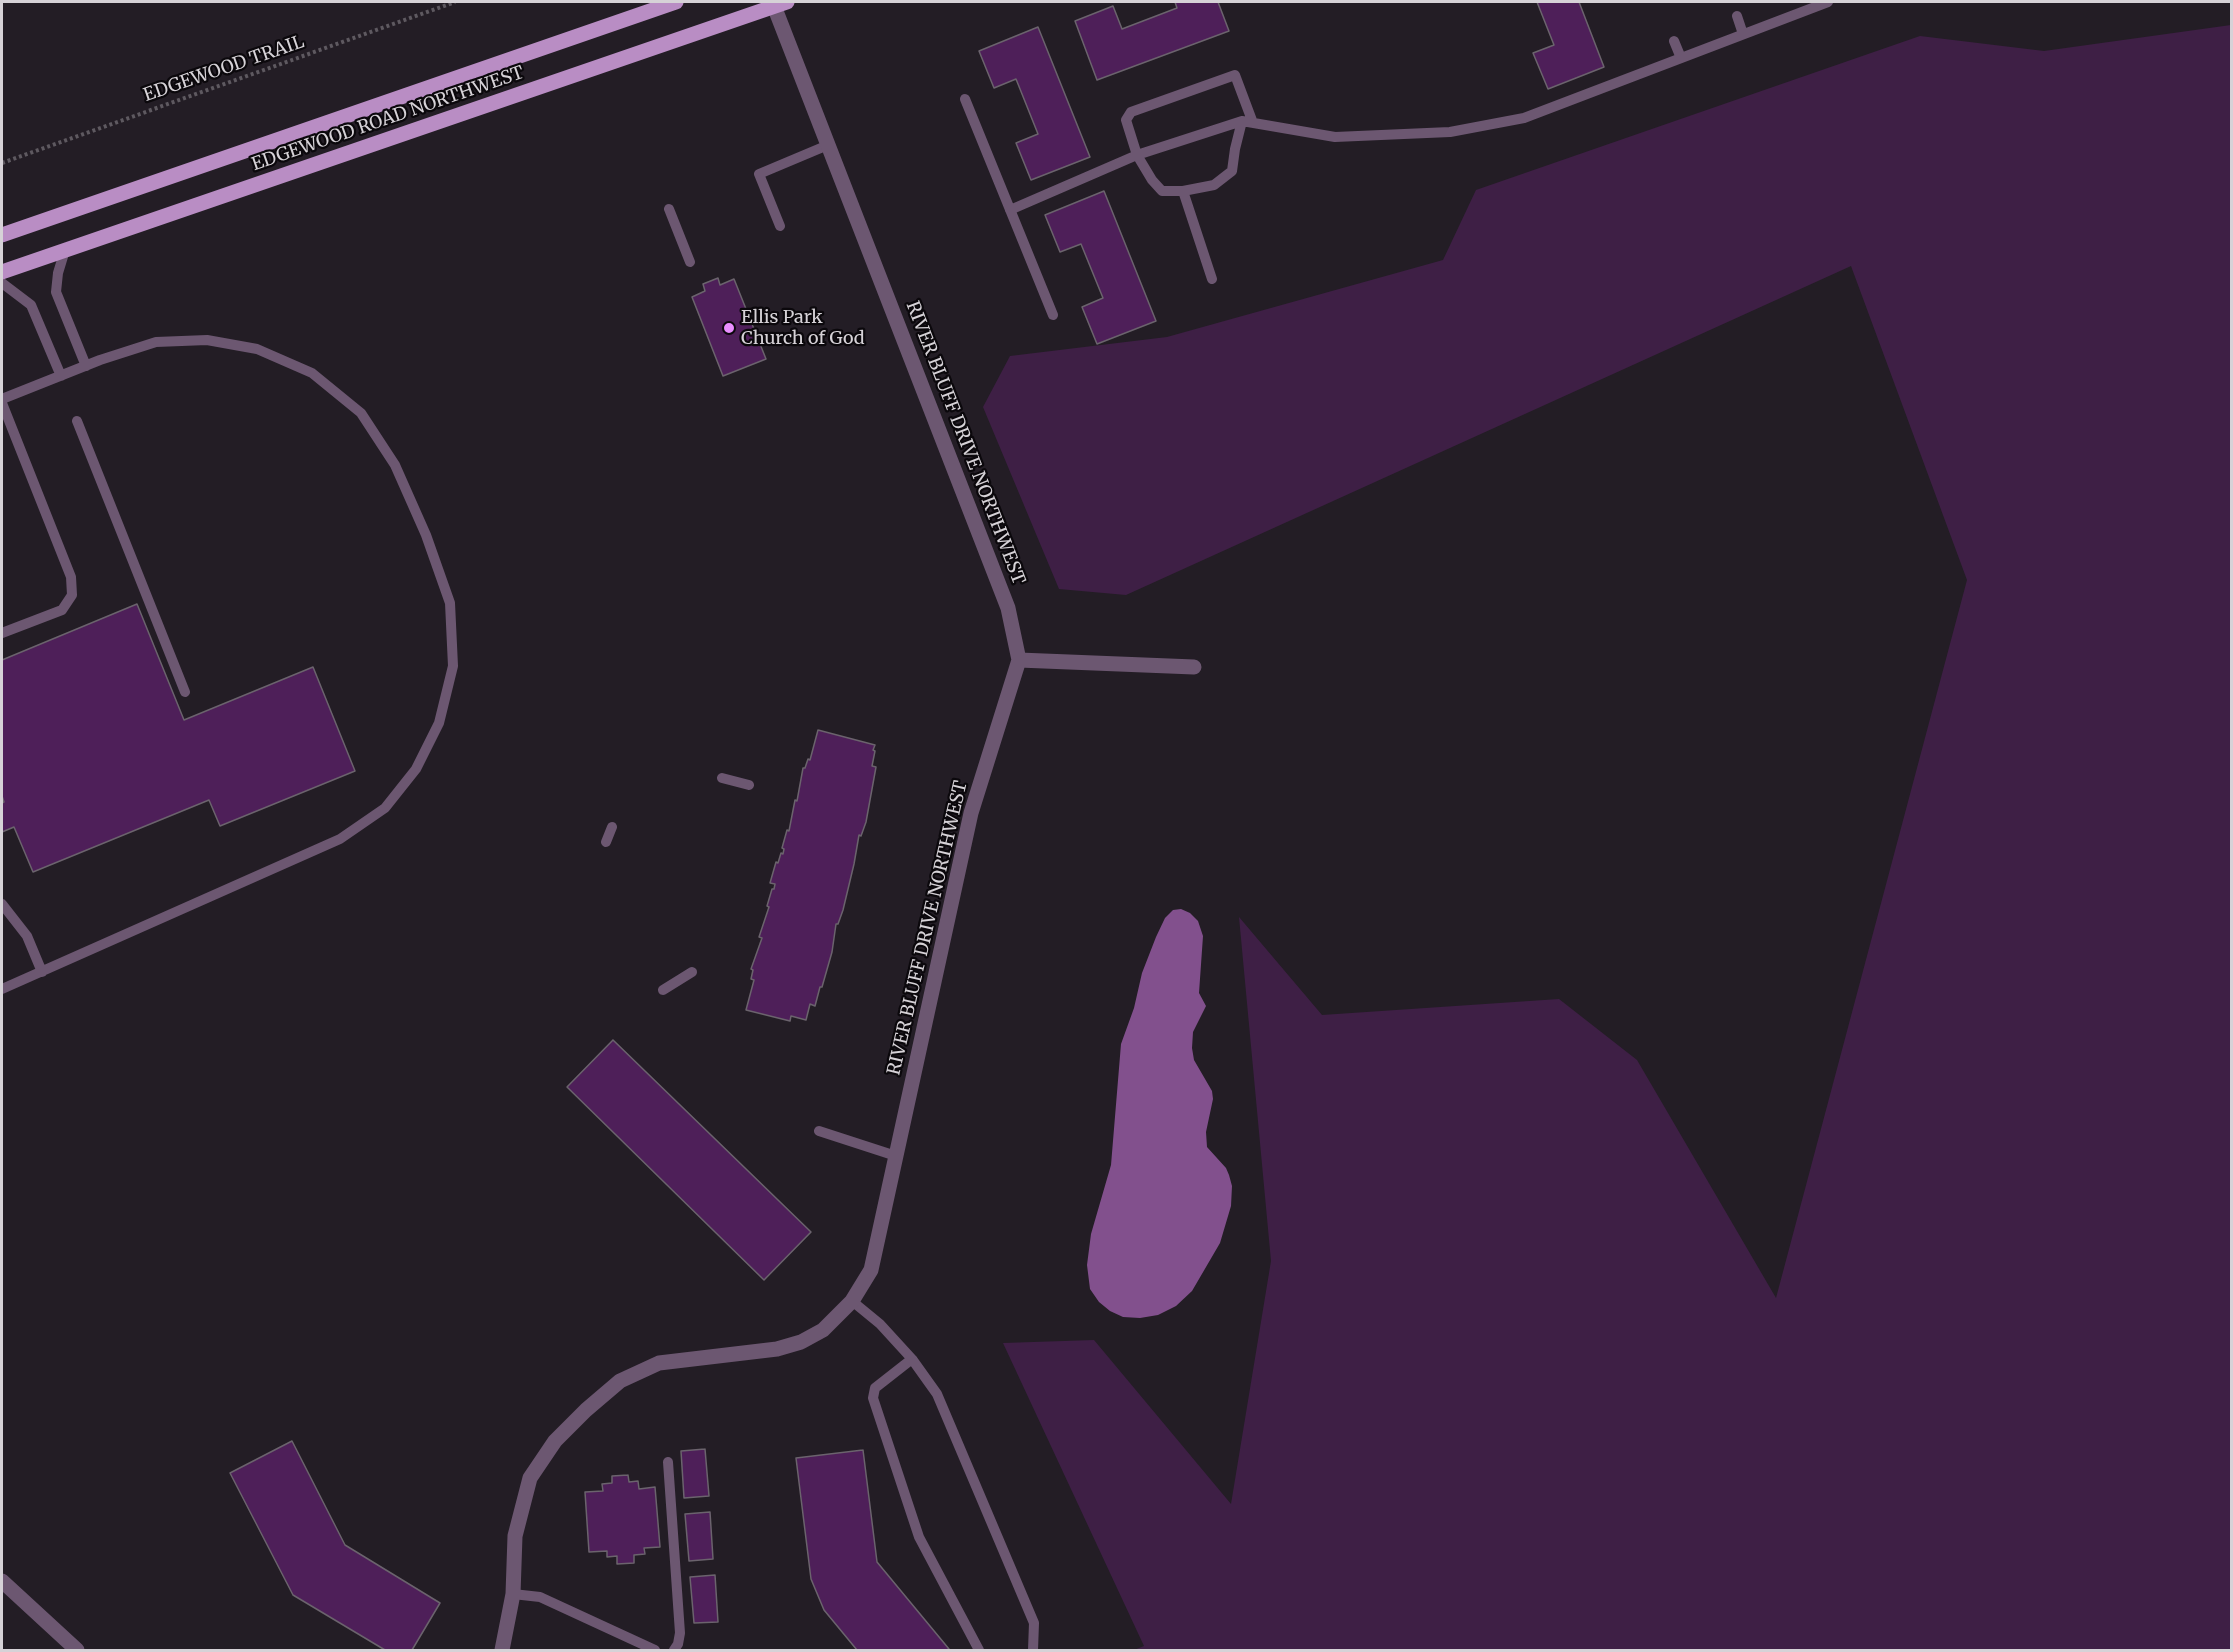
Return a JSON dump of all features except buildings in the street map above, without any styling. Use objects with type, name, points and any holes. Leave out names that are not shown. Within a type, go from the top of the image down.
[{"type":"main road","name":"EDGEWOOD ROAD NORTHWEST","points":[[2,235],[676,2]]},
{"type":"main road","name":"EDGEWOOD ROAD NORTHWEST","points":[[2,272],[781,4]]},
{"type":"street","name":"RIVER BLUFF DRIVE NORTHWEST","points":[[502,1650],[513,1594],[515,1536],[530,1478],[555,1441],[620,1381],[659,1363],[777,1349],[823,1330],[852,1301],[871,1270],[971,813],[1019,660],[1008,608],[828,145],[781,4]]},
{"type":"street","points":[[1019,660],[1194,667]]},
{"type":"street","points":[[2,1581],[77,1650]]},
{"type":"lane","points":[[1010,210],[1137,155],[1242,120],[1335,137],[1450,132],[1524,118],[1828,2]]},
{"type":"lane","points":[[1737,16],[1743,34]]},
{"type":"lane","points":[[1674,41],[1681,58]]},
{"type":"lane","points":[[1242,120],[1232,171],[1214,185],[1184,191],[1162,191],[1152,180],[1137,155],[1126,120],[1131,112],[1235,75],[1253,123]]},
{"type":"lane","points":[[965,99],[1053,315]]},
{"type":"lane","points":[[780,226],[759,174],[828,145]]},
{"type":"lane","points":[[1184,191],[1212,279]]},
{"type":"lane","points":[[669,209],[690,262]]},
{"type":"lane","points":[[65,250],[58,273],[56,292],[86,366]]},
{"type":"lane","points":[[2,283],[31,305],[61,376]]},
{"type":"lane","points":[[2,633],[62,610],[72,595],[71,577],[2,401],[86,366],[156,342],[207,340],[257,349],[312,373],[361,413],[394,465],[426,535],[450,603],[453,666],[439,723],[416,769],[385,808],[340,839],[2,989]]},
{"type":"lane","points":[[77,421],[185,692]]},
{"type":"lane","points":[[722,778],[749,786]]},
{"type":"lane","points":[[606,843],[612,827]]},
{"type":"lane","points":[[2,904],[27,936],[42,972]]},
{"type":"lane","points":[[663,990],[692,972]]},
{"type":"lane","points":[[819,1131],[896,1156]]},
{"type":"lane","points":[[852,1301],[880,1324],[912,1359],[937,1394],[1034,1623],[1033,1650]]},
{"type":"lane","points":[[912,1359],[875,1388],[873,1398],[919,1537],[980,1650]]},
{"type":"lane","points":[[669,1462],[680,1633],[674,1650]]},
{"type":"lane","points":[[513,1594],[540,1597],[655,1650]]},
{"type":"path","name":"EDGEWOOD TRAIL","points":[[2,163],[455,2]]},
{"type":"shaded area","points":[[2231,25],[2231,1650],[1134,1650],[1144,1646],[1003,1343],[1094,1340],[1231,1504],[1271,1261],[1239,917],[1322,1015],[1559,999],[1637,1060],[1776,1298],[1967,580],[1851,266],[1126,595],[1059,589],[983,407],[1010,356],[1167,337],[1443,260],[1476,190],[1920,36],[2044,51]]},
{"type":"shaded area","points":[[1181,909],[1190,913],[1198,921],[1203,936],[1199,993],[1206,1006],[1193,1032],[1192,1048],[1194,1060],[1212,1091],[1213,1099],[1206,1132],[1207,1147],[1226,1168],[1229,1175],[1232,1186],[1231,1206],[1220,1243],[1192,1291],[1176,1306],[1158,1315],[1140,1318],[1123,1317],[1110,1311],[1099,1302],[1090,1289],[1087,1265],[1091,1234],[1111,1165],[1121,1044],[1134,1008],[1142,973],[1156,937],[1165,918],[1173,910]]},
{"type":"place","name":"Ellis Park Church of God","points":[[729,328]]}]
